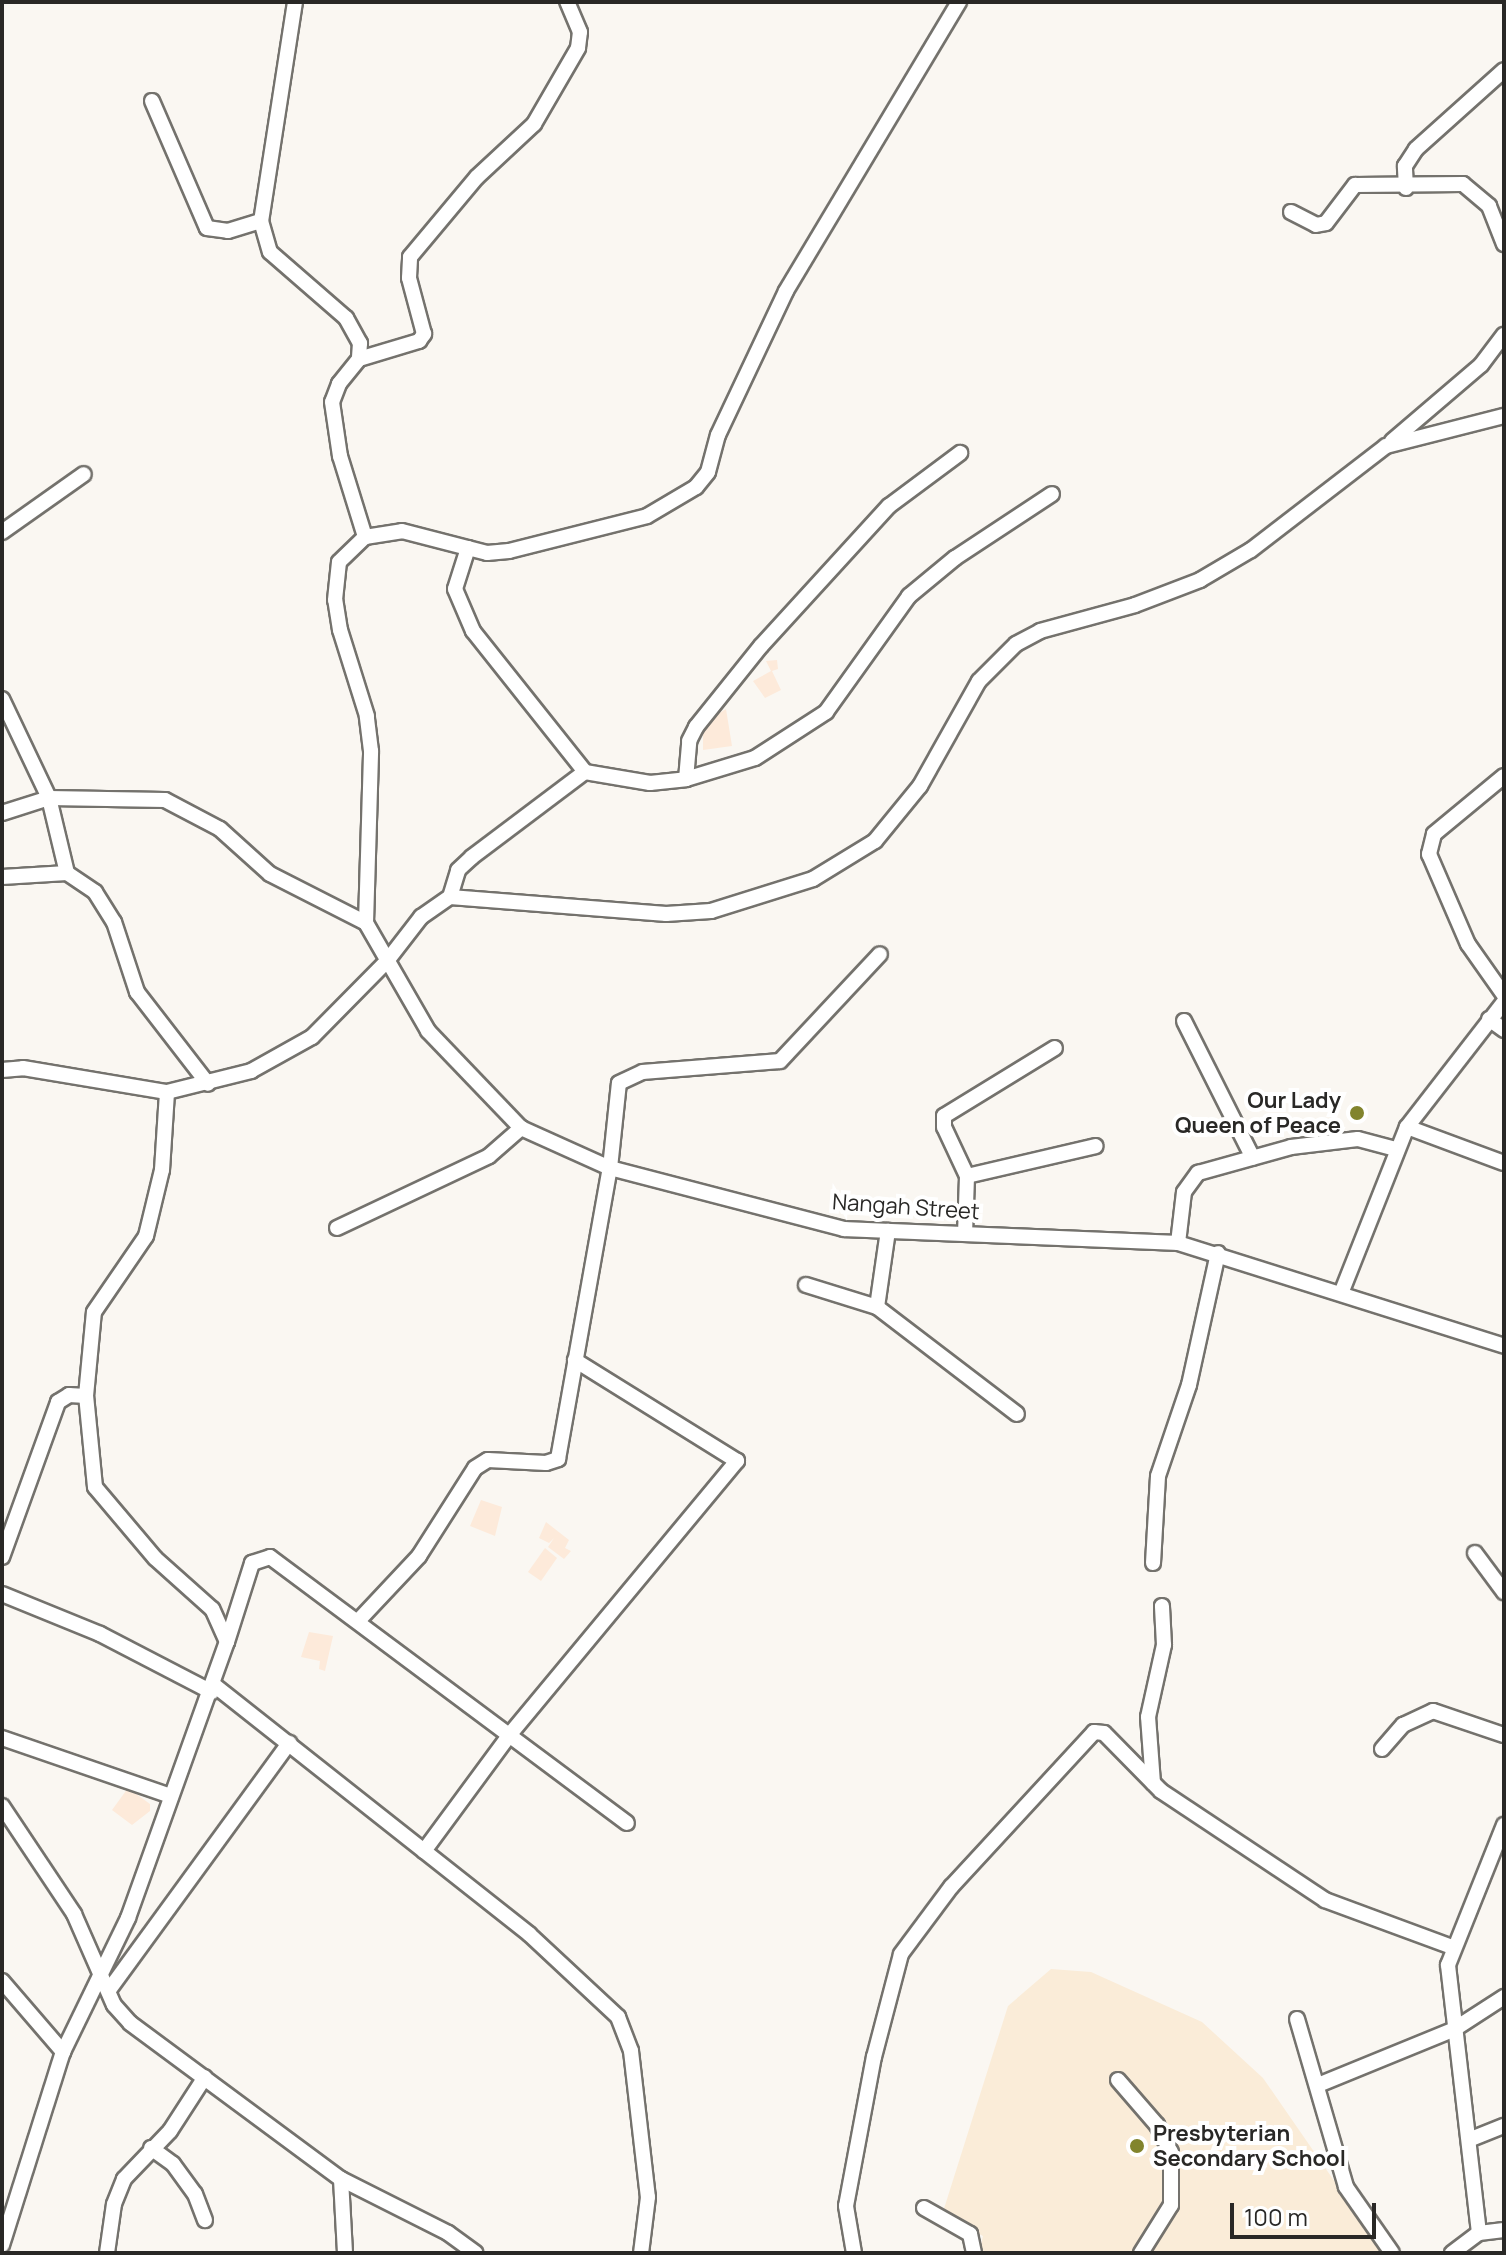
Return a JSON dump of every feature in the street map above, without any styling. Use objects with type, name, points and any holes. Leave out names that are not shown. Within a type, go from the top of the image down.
[{"type":"street","points":[[295,2],[261,221],[270,252],[355,329],[359,359]]},
{"type":"street","points":[[365,537],[340,456],[332,402],[339,384],[359,359],[419,341],[424,334],[407,268],[410,257],[477,177],[534,124],[578,48],[580,32],[567,2]]},
{"type":"street","points":[[2,813],[49,798],[165,800],[220,829],[270,874],[366,923],[371,751],[335,600],[339,562],[365,537],[402,531],[468,548],[509,551],[647,516],[696,487],[708,472],[718,435],[786,291],[959,2]]},
{"type":"street","points":[[1406,188],[1405,166],[1416,149],[1504,70]]},
{"type":"street","points":[[152,101],[207,228],[228,231],[261,221]]},
{"type":"street","points":[[1291,212],[1316,225],[1326,223],[1355,185],[1406,188],[1463,184],[1489,206],[1504,244]]},
{"type":"street","points":[[450,897],[666,914],[711,911],[813,879],[875,841],[920,786],[979,681],[1016,644],[1040,631],[1135,605],[1200,580],[1251,550],[1386,446],[1481,365],[1504,335]]},
{"type":"street","points":[[1421,414],[1429,432]]},
{"type":"street","points":[[1386,446],[1429,432],[1504,416]]},
{"type":"street","points":[[686,779],[689,741],[696,727],[761,646],[889,506],[960,453]]},
{"type":"street","points":[[2,532],[84,474]]},
{"type":"street","points":[[468,548],[455,589],[473,631],[585,772],[650,783],[686,779],[755,758],[826,712],[909,596],[955,558],[1052,494]]},
{"type":"street","points":[[2,699],[49,798],[67,873]]},
{"type":"street","points":[[2,1070],[23,1068],[167,1092],[251,1071],[312,1037],[387,961],[421,917],[450,897],[458,870],[585,772]]},
{"type":"street","points":[[1504,776],[1434,834],[1429,854],[1468,944],[1504,995]]},
{"type":"street","points":[[2,877],[67,873],[95,892],[114,922],[137,992],[208,1084]]},
{"type":"street","name":"Nangah Street","points":[[366,923],[428,1031],[521,1128],[610,1168],[830,1226],[1178,1243],[1342,1291],[1504,1346]]},
{"type":"street","points":[[359,1620],[419,1556],[475,1468],[488,1460],[546,1463],[558,1459],[610,1168],[619,1083],[629,1075],[780,1061],[880,954]]},
{"type":"street","points":[[1342,1291],[1395,1149],[1407,1127],[1504,1002]]},
{"type":"street","points":[[1489,1019],[1504,1030]]},
{"type":"street","points":[[1184,1021],[1253,1158]]},
{"type":"street","points":[[965,1234],[967,1176],[944,1127],[944,1116],[1055,1048]]},
{"type":"street","points":[[167,1092],[155,1206],[136,1254],[99,1297],[94,1312],[86,1396],[100,1497],[155,1558],[212,1609],[227,1642]]},
{"type":"street","points":[[1407,1127],[1504,1163]]},
{"type":"street","points":[[337,1228],[489,1156],[521,1128]]},
{"type":"street","points":[[1178,1243],[1188,1181],[1198,1173],[1291,1147],[1358,1139],[1395,1149]]},
{"type":"street","points":[[967,1176],[1096,1146]]},
{"type":"street","points":[[877,1307],[888,1231]]},
{"type":"street","points":[[1153,1563],[1158,1476],[1189,1385],[1218,1253]]},
{"type":"street","points":[[806,1285],[877,1307],[1017,1414]]},
{"type":"street","points":[[424,1851],[511,1733],[737,1461],[575,1360]]},
{"type":"street","points":[[2,1557],[58,1402],[69,1395],[86,1396]]},
{"type":"street","points":[[1475,1553],[1504,1592]]},
{"type":"street","points":[[2,2245],[63,2052],[103,1974],[213,1688],[252,1563],[259,1558],[270,1557],[359,1620],[627,1823]]},
{"type":"street","points":[[2,1594],[123,1645],[213,1688],[289,1743],[529,1934],[618,2017],[631,2051],[648,2197],[641,2253]]},
{"type":"street","points":[[1153,1784],[1148,1717],[1166,1632],[1162,1606]]},
{"type":"street","points":[[1382,1749],[1403,1725],[1433,1711],[1504,1735]]},
{"type":"street","points":[[854,2253],[846,2206],[874,2057],[901,1954],[943,1896],[1094,1732],[1104,1733],[1153,1784],[1325,1900],[1452,1947]]},
{"type":"street","points":[[2,1738],[170,1796]]},
{"type":"street","points":[[109,1990],[289,1743]]},
{"type":"street","points":[[2,1806],[74,1914],[109,1990],[130,2023],[341,2179],[448,2233],[476,2253]]},
{"type":"street","points":[[1479,2233],[1471,2139],[1448,1997],[1452,1947],[1504,1825]]},
{"type":"street","points":[[2,1981],[63,2052]]},
{"type":"street","points":[[1318,2085],[1453,2030],[1504,1997]]},
{"type":"street","points":[[1297,2019],[1346,2187],[1392,2253]]},
{"type":"street","points":[[107,2253],[114,2204],[124,2179],[170,2131],[205,2077]]},
{"type":"street","points":[[1118,2080],[1157,2125],[1171,2152],[1171,2205],[1141,2253]]},
{"type":"street","points":[[1471,2139],[1504,2126]]},
{"type":"street","points":[[151,2148],[173,2164],[195,2194],[205,2220]]},
{"type":"street","points":[[341,2179],[345,2253]]},
{"type":"street","points":[[924,2208],[970,2234],[974,2253]]},
{"type":"street","points":[[1452,2253],[1479,2233],[1504,2230]]},
{"type":"shaded area","points":[[777,660],[778,669],[772,671],[781,690],[765,698],[753,681],[771,671],[766,661]]},
{"type":"shaded area","points":[[726,709],[732,746],[703,750],[703,723]]},
{"type":"shaded area","points":[[481,1500],[502,1507],[495,1536],[470,1526]]},
{"type":"shaded area","points":[[546,1522],[569,1540],[565,1548],[571,1551],[564,1559],[548,1547],[554,1538],[549,1543],[539,1538]]},
{"type":"shaded area","points":[[545,1548],[557,1558],[541,1581],[528,1572]]},
{"type":"shaded area","points":[[309,1632],[333,1636],[325,1671],[319,1669],[320,1661],[301,1657]]},
{"type":"shaded area","points":[[128,1788],[150,1804],[150,1811],[132,1825],[112,1810]]},
{"type":"shaded area","name":"Presbyterian Secondary School","points":[[1051,1969],[1091,1972],[1202,2022],[1263,2078],[1384,2253],[979,2253],[983,2236],[942,2215],[1008,2006]]},
{"type":"place","name":"Our Lady Queen of Peace","points":[[1357,1113]]},
{"type":"place","name":"Presbyterian Secondary School","points":[[1137,2146]]}]
